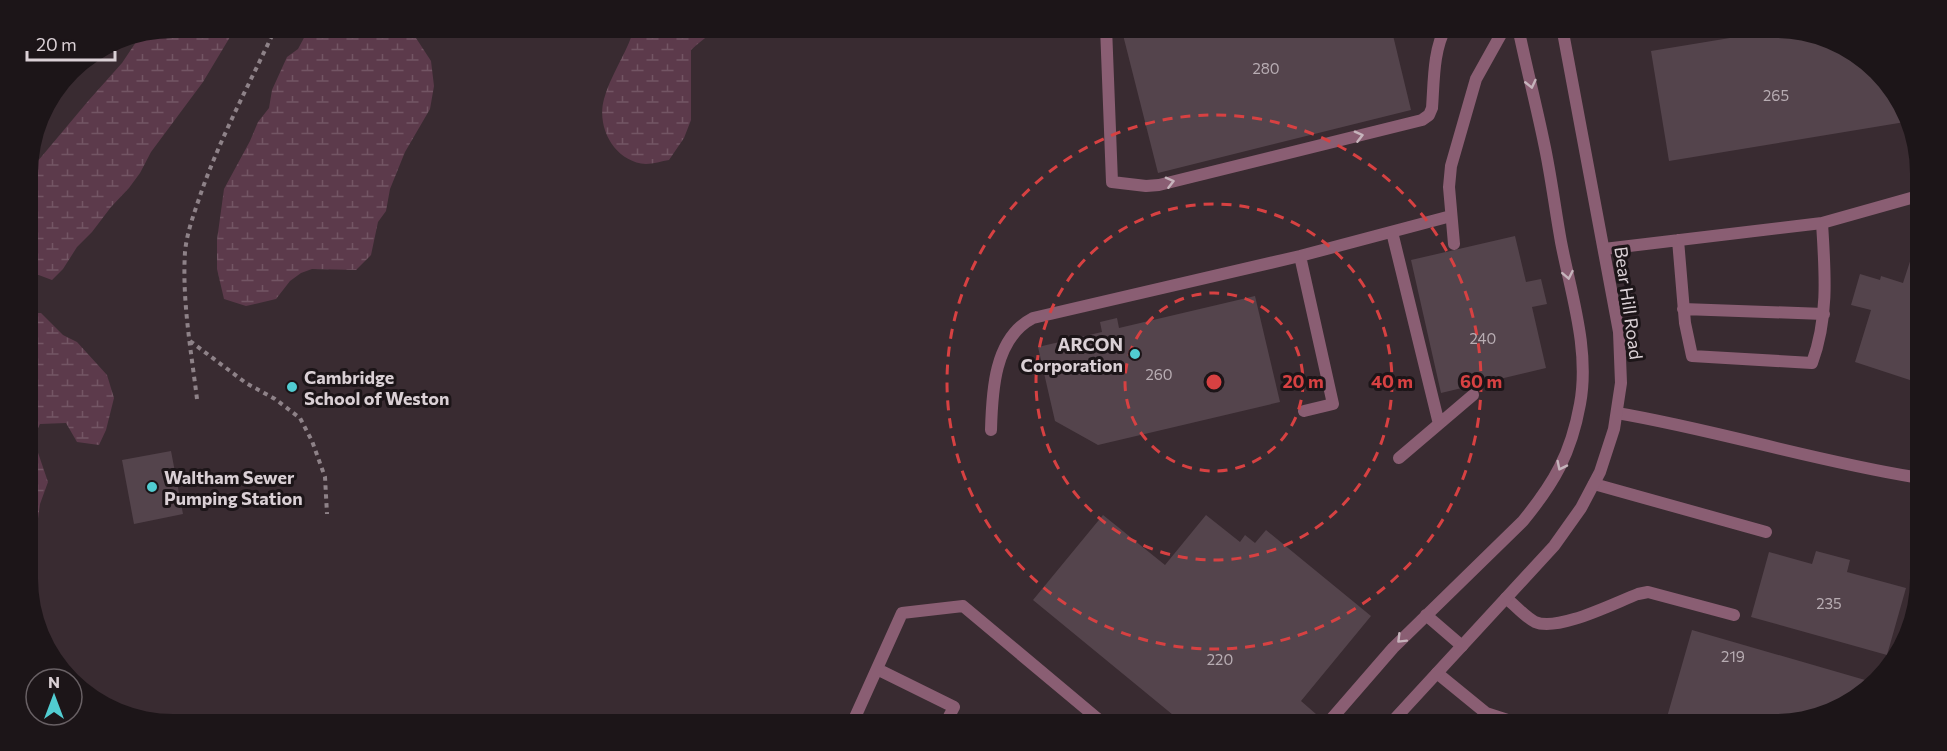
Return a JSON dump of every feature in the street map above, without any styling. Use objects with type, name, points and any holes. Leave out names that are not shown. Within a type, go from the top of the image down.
[{"type":"street","points":[[1106,38],[1112,182],[1146,186],[1159,185],[1422,120],[1429,116],[1432,108],[1441,38]]},
{"type":"street","points":[[1454,244],[1449,176],[1470,96],[1483,65],[1499,38]]},
{"type":"street","points":[[1336,713],[1393,648],[1522,521],[1557,476],[1567,454],[1581,402],[1582,364],[1577,321],[1544,144],[1520,38]]},
{"type":"street","name":"Bear Hill Road","points":[[1400,713],[1565,532],[1594,484],[1610,444],[1621,383],[1620,349],[1604,249],[1564,38]]},
{"type":"street","points":[[1604,249],[1822,223],[1910,198]]},
{"type":"street","points":[[991,430],[996,375],[1003,350],[1023,323],[1033,318],[1300,256],[1451,216]]},
{"type":"street","points":[[1678,240],[1683,309],[1692,356],[1812,363],[1824,314],[1822,223]]},
{"type":"street","points":[[1392,232],[1439,424]]},
{"type":"street","points":[[1300,256],[1333,404],[1304,411]]},
{"type":"street","points":[[1683,309],[1824,314]]},
{"type":"street","points":[[1399,458],[1473,395]]},
{"type":"street","points":[[1617,413],[1684,425],[1871,470],[1910,476]]},
{"type":"street","points":[[1594,484],[1766,532]]},
{"type":"street","points":[[1506,597],[1534,621],[1549,625],[1564,623],[1648,592],[1734,615]]},
{"type":"street","points":[[857,714],[902,613],[963,606],[1091,713]]},
{"type":"street","points":[[1426,615],[1462,646]]},
{"type":"street","points":[[877,669],[954,707],[951,714]]},
{"type":"street","points":[[1437,673],[1487,713]]},
{"type":"path","points":[[197,399],[185,284],[185,250],[191,223],[212,165],[271,38]]},
{"type":"path","points":[[190,340],[246,383],[275,399],[300,418],[312,441],[325,477],[327,514]]},
{"type":"green space","points":[[229,38],[203,82],[151,152],[140,173],[52,280],[38,275],[38,160],[122,63],[135,43],[146,40]]},
{"type":"green space","points":[[304,38],[416,38],[431,61],[434,86],[430,109],[405,152],[390,189],[386,211],[378,222],[371,255],[356,270],[312,269],[301,273],[290,281],[276,299],[246,306],[224,299],[217,269],[217,240],[224,189],[258,122],[269,108],[272,90],[287,57],[298,49]]},
{"type":"green space","points":[[631,38],[706,38],[691,50],[691,120],[684,138],[669,160],[649,164],[635,162],[625,157],[610,142],[602,110],[610,83]]},
{"type":"green space","points":[[38,313],[41,313],[63,335],[77,342],[107,375],[114,398],[106,430],[99,445],[77,442],[66,423],[40,424],[38,428]]},
{"type":"green space","points":[[38,453],[48,482],[40,504],[38,518]]},
{"type":"building","points":[[1124,38],[1394,38],[1411,110],[1158,173]]},
{"type":"building","points":[[1730,38],[1801,40],[1834,51],[1863,71],[1882,90],[1900,123],[1669,161],[1651,51]]},
{"type":"building","points":[[1515,236],[1526,282],[1541,279],[1547,304],[1532,307],[1546,368],[1441,393],[1411,260]]},
{"type":"building","points":[[1910,262],[1910,380],[1855,362],[1871,310],[1851,305],[1860,274],[1880,280],[1881,276],[1903,283]]},
{"type":"building","points":[[1255,296],[1280,402],[1098,445],[1055,421],[1038,347],[1102,332],[1100,322],[1117,318],[1119,328]]},
{"type":"building","name":"Waltham Sewer Pumping Station","points":[[171,451],[183,514],[134,524],[122,460]]},
{"type":"building","points":[[1103,515],[1165,565],[1206,515],[1240,542],[1245,535],[1255,543],[1266,530],[1371,616],[1301,701],[1315,713],[1171,713],[1033,600]]},
{"type":"building","points":[[1816,551],[1850,560],[1847,572],[1906,588],[1886,655],[1751,617],[1769,552],[1812,564]]},
{"type":"building","points":[[1692,630],[1864,680],[1826,703],[1801,711],[1668,713]]},
{"type":"place","name":"ARCON Corporation","points":[[1135,354]]},
{"type":"place","name":"Cambridge School of Weston","points":[[292,387]]},
{"type":"place","name":"Waltham Sewer Pumping Station","points":[[152,487]]}]
